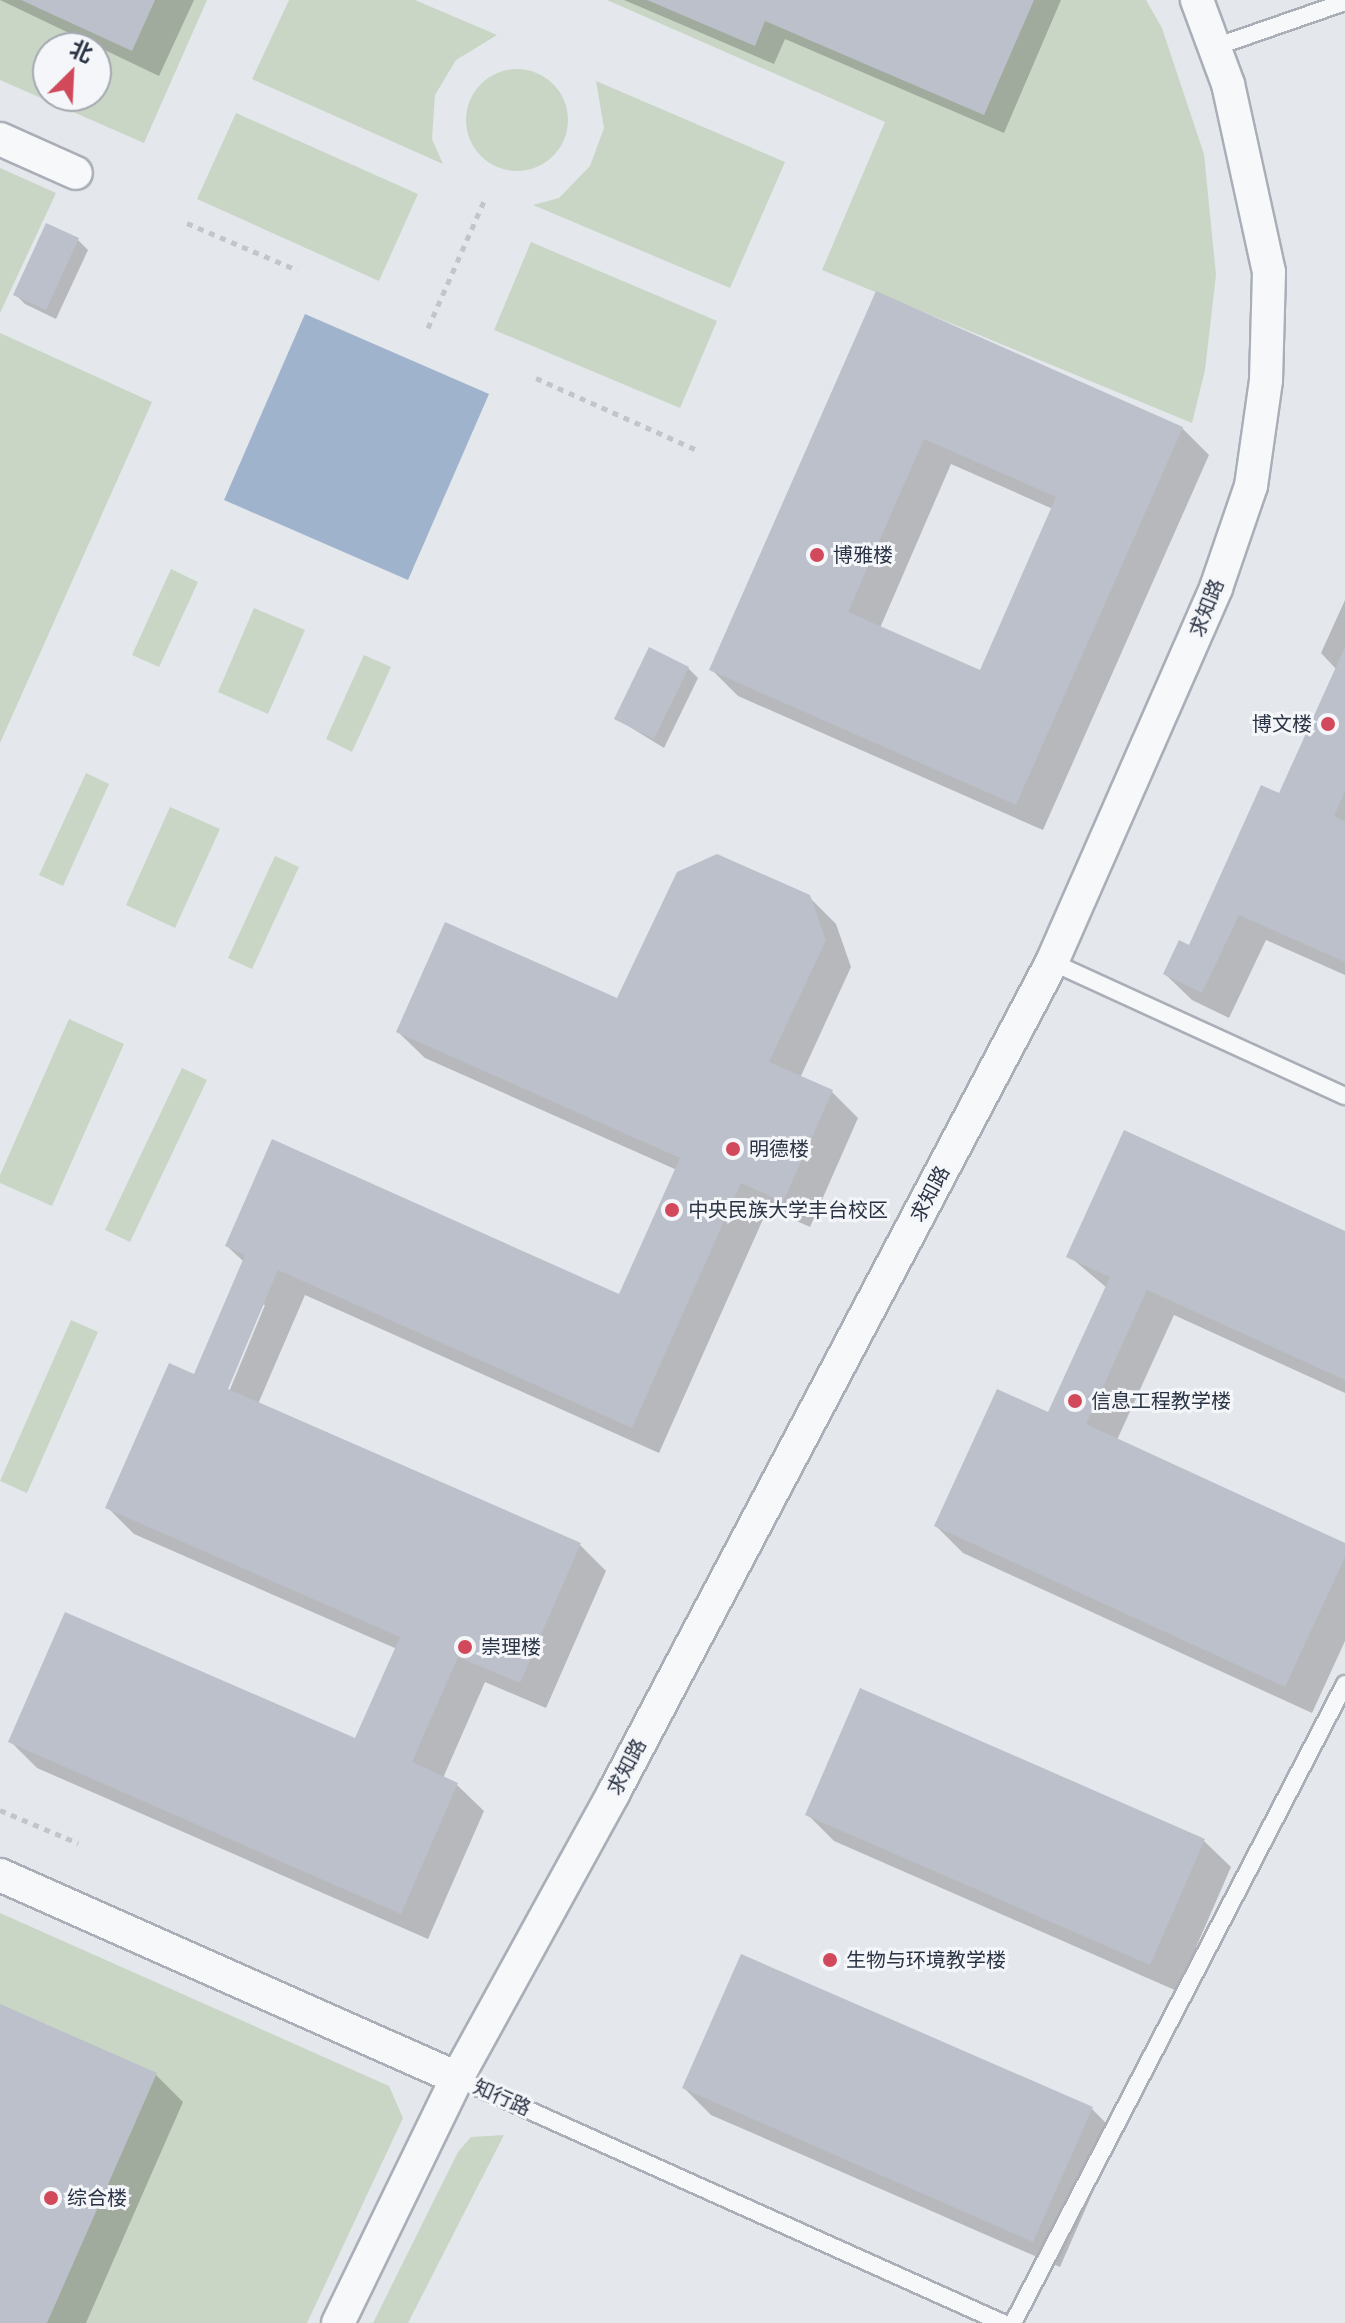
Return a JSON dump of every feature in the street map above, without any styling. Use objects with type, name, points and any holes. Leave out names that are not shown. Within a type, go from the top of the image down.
[{"type":"street","name":"求知路","points":[[338,2323],[457,2078],[613,1794],[1052,962],[1216,588],[1251,486],[1266,380],[1269,272],[1259,211],[1215,47],[1197,0]]},
{"type":"street","points":[[0,139],[76,173]]},
{"type":"street","name":"知行路","points":[[0,1875],[457,2078]]},
{"type":"lane","points":[[1215,47],[1345,2]]},
{"type":"lane","points":[[1052,962],[1345,1096]]},
{"type":"lane","points":[[1013,2323],[1345,1684]]},
{"type":"lane","name":"知行路","points":[[457,2078],[1003,2323]]},
{"type":"path","points":[[428,328],[485,199]]},
{"type":"path","points":[[187,223],[297,270]]},
{"type":"path","points":[[536,378],[697,450]]},
{"type":"path","points":[[0,1810],[78,1843]]},
{"type":"green space","points":[[0,0],[207,0],[144,143],[73,112],[112,112],[112,32],[32,32],[32,94],[0,80]]},
{"type":"green space","points":[[289,0],[415,0],[497,35],[456,60],[435,95],[432,139],[443,164],[252,79]]},
{"type":"green space","points":[[607,0],[1146,0],[1162,28],[1204,154],[1216,275],[1205,370],[1192,423],[822,270],[885,122]]},
{"type":"green space","points":[[517,69],[546,77],[560,91],[568,120],[560,149],[546,163],[517,171],[488,163],[474,149],[466,120],[474,91],[488,77]]},
{"type":"green space","points":[[596,81],[785,162],[730,288],[533,205],[559,198],[590,166],[604,128]]},
{"type":"green space","points":[[236,113],[418,194],[379,281],[197,199]]},
{"type":"green space","points":[[0,168],[56,193],[0,313]]},
{"type":"green space","points":[[531,242],[717,321],[680,408],[494,330]]},
{"type":"green space","points":[[0,333],[152,402],[0,743]]},
{"type":"green space","points":[[171,569],[198,582],[159,667],[132,655]]},
{"type":"green space","points":[[254,608],[305,630],[268,714],[218,692]]},
{"type":"green space","points":[[364,655],[391,667],[352,752],[326,739]]},
{"type":"green space","points":[[86,773],[109,784],[63,886],[39,875]]},
{"type":"green space","points":[[170,807],[220,829],[175,928],[126,905]]},
{"type":"green space","points":[[275,856],[299,867],[252,969],[228,958]]},
{"type":"green space","points":[[69,1019],[124,1044],[52,1206],[0,1183],[0,1175]]},
{"type":"green space","points":[[182,1068],[207,1080],[130,1242],[105,1230]]},
{"type":"green space","points":[[71,1320],[98,1332],[27,1493],[0,1481]]},
{"type":"green space","points":[[0,1913],[389,2086],[403,2118],[307,2323],[0,2323]]},
{"type":"green space","points":[[504,2135],[408,2323],[373,2323],[458,2152],[471,2137]]},
{"type":"water","points":[[305,314],[489,394],[408,580],[224,500]]},
{"type":"building","points":[[21,0],[155,0],[132,51],[112,42],[112,32],[91,32]]},
{"type":"building","points":[[647,0],[1034,0],[984,115],[765,21],[755,46]]},
{"type":"building","points":[[46,223],[79,238],[46,310],[13,295]]},
{"type":"building","name":"博雅楼","points":[[876,291],[1183,427],[1016,805],[709,670]],"holes":[[[924,439],[1056,497],[980,670],[848,612]]]},
{"type":"building","points":[[649,647],[689,667],[654,739],[614,719]]},
{"type":"building","name":"博文楼","points":[[1345,647],[1345,791],[1334,816],[1345,822],[1345,962],[1239,915],[1202,993],[1163,974],[1179,940],[1189,945],[1261,785],[1279,793]]},
{"type":"building","points":[[717,854],[810,895],[826,940],[769,1062],[833,1090],[783,1202],[741,1183],[632,1428],[278,1270],[228,1389],[581,1543],[520,1683],[458,1657],[412,1762],[458,1783],[401,1914],[8,1742],[65,1612],[355,1738],[400,1637],[105,1508],[169,1363],[194,1374],[245,1255],[225,1246],[272,1139],[619,1294],[680,1158],[396,1032],[445,922],[617,998],[677,872]]},
{"type":"building","name":"信息工程教学楼","points":[[1124,1130],[1345,1231],[1345,1380],[1147,1290],[1086,1424],[1345,1543],[1345,1557],[1285,1687],[934,1526],[997,1389],[1048,1412],[1110,1277],[1066,1257]]},
{"type":"building","points":[[860,1688],[1205,1839],[1150,1965],[805,1815]]},
{"type":"building","points":[[741,1954],[1093,2107],[1033,2242],[682,2088]]},
{"type":"building","name":"综合楼","points":[[0,2004],[157,2073],[47,2323],[0,2323]]},
{"type":"place","name":"博雅楼","points":[[817,555]]},
{"type":"place","name":"博文楼","points":[[1328,724]]},
{"type":"place","name":"明德楼","points":[[733,1149]]},
{"type":"place","name":"中央民族大学丰台校区","points":[[672,1210]]},
{"type":"place","name":"信息工程教学楼","points":[[1075,1401]]},
{"type":"place","name":"崇理楼","points":[[465,1647]]},
{"type":"place","name":"生物与环境教学楼","points":[[830,1960]]},
{"type":"place","name":"综合楼","points":[[51,2198]]}]
